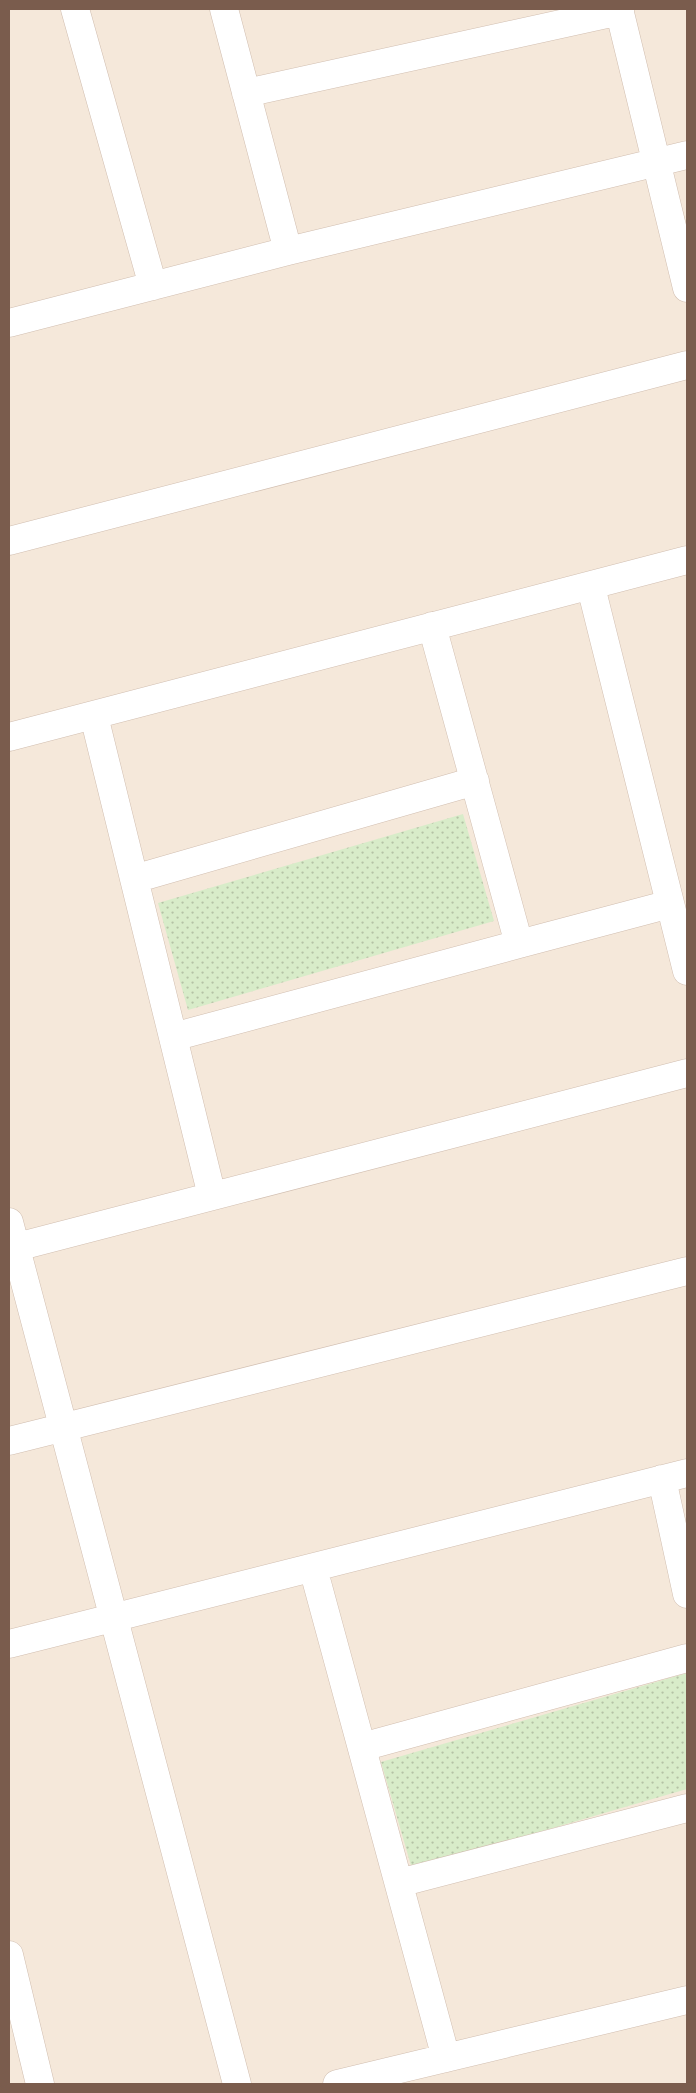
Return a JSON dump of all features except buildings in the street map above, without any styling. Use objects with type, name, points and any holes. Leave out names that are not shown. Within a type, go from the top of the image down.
[{"type":"street","points":[[75,9],[153,286]]},
{"type":"street","points":[[224,9],[288,251]]},
{"type":"street","points":[[246,93],[620,10],[687,288]]},
{"type":"street","points":[[9,324],[288,251],[687,155]]},
{"type":"street","points":[[9,541],[687,365]]},
{"type":"street","points":[[9,737],[432,626],[590,587],[687,560]]},
{"type":"street","points":[[590,587],[687,971]]},
{"type":"street","points":[[432,626],[520,944]]},
{"type":"street","points":[[94,716],[212,1196]]},
{"type":"street","points":[[134,879],[475,781]]},
{"type":"street","points":[[173,1037],[670,904]]},
{"type":"street","points":[[237,2084],[115,1617],[11,1239],[212,1196],[687,1073]]},
{"type":"street","points":[[9,1441],[61,1426],[687,1271]]},
{"type":"street","points":[[9,1644],[675,1476],[687,1594]]},
{"type":"street","points":[[313,1568],[446,2058]]},
{"type":"street","points":[[362,1747],[687,1658]]},
{"type":"street","points":[[399,1883],[687,1808]]},
{"type":"street","points":[[9,1955],[17,2018],[40,2084]]},
{"type":"street","points":[[337,2084],[687,2000]]},
{"type":"shaded area","points":[[9,9],[687,9],[687,2084],[9,2084]]},
{"type":"green space","points":[[463,814],[494,921],[188,1010],[158,903]]},
{"type":"green space","points":[[687,1673],[687,1789],[412,1869],[381,1762]]}]
